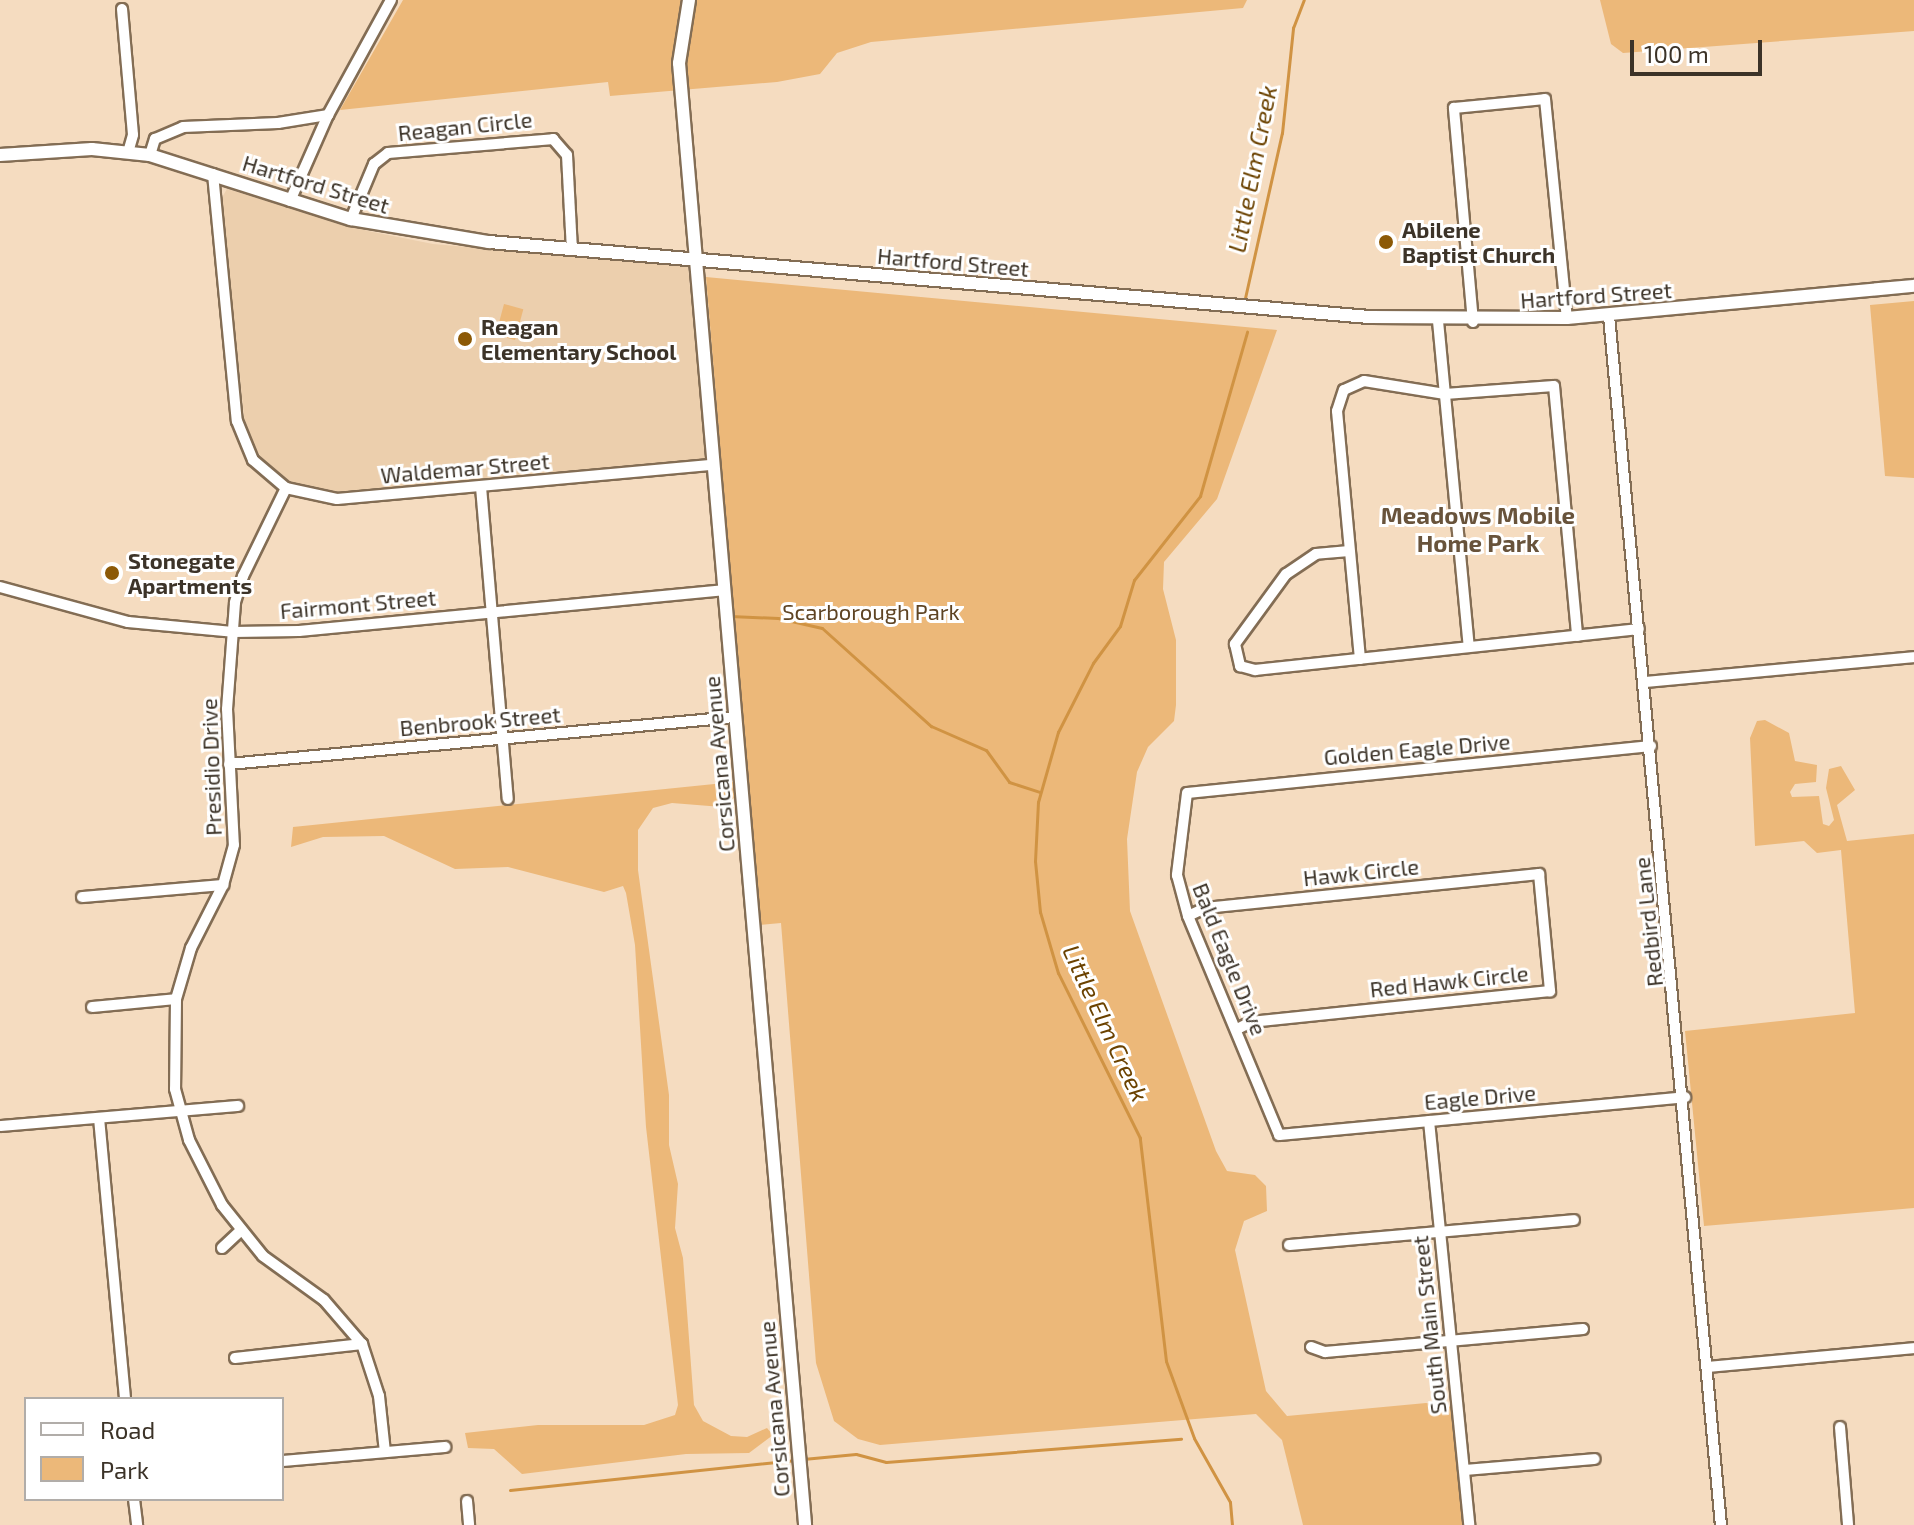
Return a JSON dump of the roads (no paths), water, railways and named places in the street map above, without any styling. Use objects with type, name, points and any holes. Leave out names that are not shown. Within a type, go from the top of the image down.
[{"type":"street","points":[[290,201],[328,115],[391,0]]},
{"type":"street","name":"Corsicana Avenue","points":[[689,0],[679,63],[805,1525]]},
{"type":"street","points":[[122,9],[133,135],[128,152]]},
{"type":"street","points":[[1473,322],[1454,108],[1545,99],[1567,318]]},
{"type":"street","points":[[150,155],[155,139],[183,127],[278,123],[328,115]]},
{"type":"street","name":"Reagan Circle","points":[[351,219],[374,164],[388,153],[553,139],[567,155],[572,250]]},
{"type":"street","name":"Hartford Street","points":[[0,155],[60,149],[150,155],[351,219],[419,233],[572,250],[1438,321],[1609,316],[1914,286]]},
{"type":"street","name":"Waldemar Street","points":[[213,174],[243,442],[259,466],[286,488],[337,499],[712,465]]},
{"type":"street","name":"Redbird Lane","points":[[1609,316],[1685,1097],[1721,1525]]},
{"type":"street","points":[[1438,321],[1469,647]]},
{"type":"street","points":[[1360,659],[1339,399],[1352,383],[1364,381],[1445,394],[1554,386],[1577,636]]},
{"type":"street","points":[[481,487],[508,799]]},
{"type":"street","name":"Presidio Drive","points":[[286,488],[243,576],[233,632],[227,709],[234,845],[223,885],[191,948],[176,999],[173,1061],[179,1110],[207,1181],[241,1230],[274,1265],[340,1315],[362,1344],[379,1396],[385,1452]]},
{"type":"street","points":[[1349,551],[1300,560],[1233,652],[1247,670],[1639,629]]},
{"type":"street","name":"Fairmont Street","points":[[0,587],[128,622],[233,632],[299,631],[723,590]]},
{"type":"street","points":[[1645,682],[1914,657]]},
{"type":"street","name":"Benbrook Street","points":[[229,764],[735,717]]},
{"type":"street","name":"Golden Eagle Drive","points":[[1187,793],[1651,746]]},
{"type":"street","name":"Bald Eagle Drive","points":[[1187,793],[1177,875],[1188,916],[1279,1135]]},
{"type":"street","name":"Hawk Circle","points":[[1188,916],[1205,908],[1539,874]]},
{"type":"street","name":"Red Hawk Circle","points":[[1237,1029],[1251,1022],[1550,991],[1539,874]]},
{"type":"street","points":[[82,897],[223,885]]},
{"type":"street","points":[[92,1007],[176,999]]},
{"type":"street","name":"Eagle Drive","points":[[1279,1135],[1685,1097]]},
{"type":"street","points":[[0,1126],[238,1106]]},
{"type":"street","points":[[99,1118],[125,1397]]},
{"type":"street","name":"South Main Street","points":[[1429,1121],[1469,1525]]},
{"type":"street","points":[[1289,1245],[1574,1220]]},
{"type":"street","points":[[222,1248],[241,1230]]},
{"type":"street","points":[[1311,1347],[1325,1352],[1583,1329]]},
{"type":"street","points":[[235,1358],[362,1344]]},
{"type":"street","points":[[1707,1367],[1914,1348]]},
{"type":"street","points":[[1840,1427],[1848,1525]]},
{"type":"street","points":[[284,1461],[445,1447]]},
{"type":"street","points":[[1464,1470],[1595,1459]]},
{"type":"street","points":[[134,1501],[137,1525]]},
{"type":"street","points":[[467,1501],[469,1525]]},
{"type":"waterway","name":"Little Elm Creek","points":[[1245,298],[1282,133],[1293,28],[1304,0]]},
{"type":"waterway","name":"Little Elm Creek","points":[[1232,1525],[1230,1502],[1194,1438],[1166,1361],[1140,1138],[1058,973],[1040,912],[1035,861],[1038,802],[1058,732],[1093,663],[1120,626],[1134,580],[1200,496],[1247,332]]},
{"type":"waterway","points":[[730,616],[778,618],[822,628],[931,726],[986,750],[1009,782],[1039,792]]},
{"type":"waterway","points":[[803,1459],[856,1454],[886,1462],[1181,1439]]},
{"type":"waterway","points":[[510,1490],[796,1460]]},
{"type":"place","name":"Abilene Baptist Church","points":[[1386,242]]},
{"type":"place","name":"Reagan Elementary School","points":[[465,339]]},
{"type":"place","name":"Stonegate Apartments","points":[[112,573]]},
{"type":"district","name":"Meadows Mobile Home Park","points":[[1478,529]]},
{"type":"park label","name":"Scarborough Park","points":[[871,612]]}]
